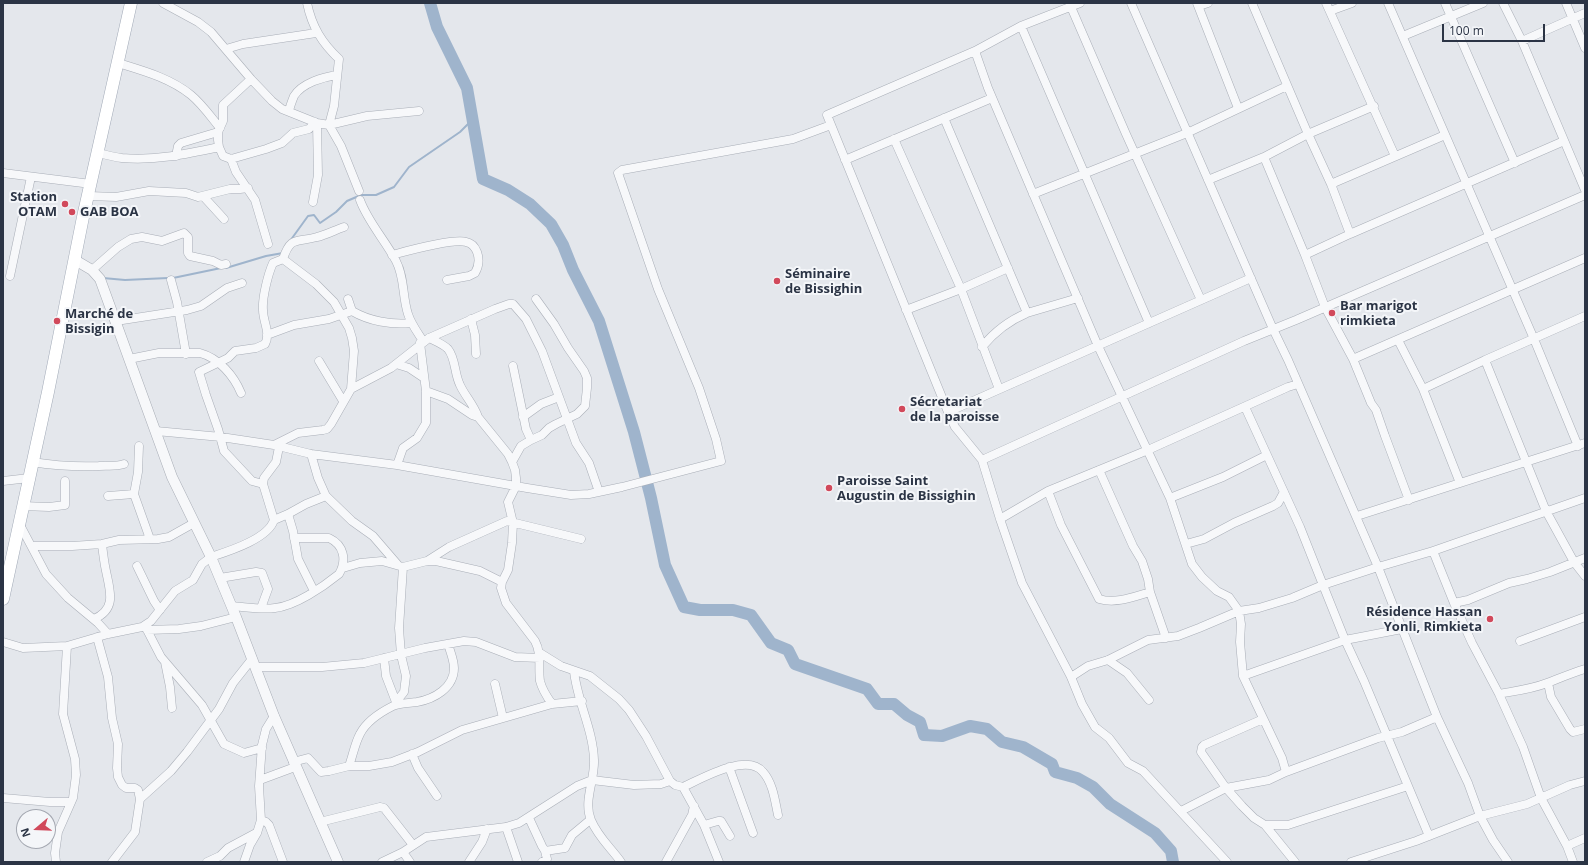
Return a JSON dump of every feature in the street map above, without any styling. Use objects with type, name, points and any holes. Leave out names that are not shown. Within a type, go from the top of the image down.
[{"type":"main road","points":[[3,599],[131,3]]},
{"type":"street","points":[[163,3],[198,22],[211,32],[272,101],[289,112],[316,123],[329,125],[367,116],[419,112]]},
{"type":"street","points":[[307,3],[316,33],[339,59],[334,106],[329,125],[341,146],[359,191]]},
{"type":"street","points":[[1080,3],[1021,26],[975,51],[827,115],[948,412],[955,427],[982,460],[1000,520],[1025,588],[1071,677],[1082,704],[1095,727],[1109,738],[1128,764],[1143,771],[1227,862]]},
{"type":"street","points":[[1131,3],[1273,330],[1288,360],[1357,516],[1438,717],[1468,783],[1480,816],[1493,840],[1508,862]]},
{"type":"street","points":[[1208,3],[1198,5],[1238,108]]},
{"type":"street","points":[[1252,3],[1331,184],[1350,234]]},
{"type":"street","points":[[1326,3],[1374,106],[1395,156]]},
{"type":"street","points":[[1330,11],[1352,3]]},
{"type":"street","points":[[1357,516],[1581,444],[1512,290],[1388,3]]},
{"type":"street","points":[[1445,3],[1514,163]]},
{"type":"street","points":[[1403,36],[1482,3]]},
{"type":"street","points":[[1503,3],[1522,42],[1585,190]]},
{"type":"street","points":[[1566,3],[1585,48]]},
{"type":"street","points":[[1071,7],[1134,154],[1201,300]]},
{"type":"street","points":[[1522,42],[1585,13]]},
{"type":"street","points":[[1021,26],[1149,323]]},
{"type":"street","points":[[226,49],[243,44],[316,33]]},
{"type":"street","points":[[975,51],[992,98],[1098,346],[1170,498],[1192,564],[1202,578],[1218,591],[1229,597],[1239,611],[1243,676],[1282,758],[1286,772]]},
{"type":"street","points":[[118,63],[162,77],[172,82],[192,96],[219,130]]},
{"type":"street","points":[[289,112],[294,96],[299,91],[318,79],[337,76]]},
{"type":"street","points":[[251,79],[223,105],[223,121],[219,130],[219,148],[223,156],[231,159],[266,149],[282,143],[291,134],[306,130],[316,123]]},
{"type":"street","points":[[1033,194],[1187,133],[1287,86]]},
{"type":"street","points":[[845,160],[992,98]]},
{"type":"street","points":[[1208,180],[1264,157],[1308,134],[1374,106]]},
{"type":"street","points":[[944,118],[1027,313]]},
{"type":"street","points":[[313,202],[318,174],[316,123]]},
{"type":"street","points":[[156,430],[221,437],[276,446],[311,454],[397,465],[571,495],[599,492],[721,461],[716,439],[699,388],[658,289],[618,173],[622,170],[788,140],[831,125]]},
{"type":"street","points":[[176,156],[178,146],[181,143],[219,130]]},
{"type":"street","points":[[1331,184],[1445,135]]},
{"type":"street","points":[[894,139],[961,289],[999,389]]},
{"type":"street","points":[[1306,255],[1350,234],[1564,141]]},
{"type":"street","points":[[98,153],[122,158],[147,159],[176,156],[219,148]]},
{"type":"street","points":[[1264,157],[1306,255],[1325,307],[1353,359],[1378,416],[1384,436],[1410,500]]},
{"type":"street","points":[[231,159],[236,172],[248,188],[258,209],[268,244]]},
{"type":"street","points":[[3,173],[31,177],[116,197],[148,191],[186,193],[198,197],[230,189],[240,190],[248,188]]},
{"type":"street","points":[[10,276],[31,177]]},
{"type":"street","points":[[982,460],[1231,347],[1585,195]]},
{"type":"street","points":[[203,196],[224,219]]},
{"type":"street","points":[[360,200],[364,210],[392,255],[402,278],[405,302],[411,323],[424,341],[426,423],[417,438],[403,448],[397,465]]},
{"type":"street","points":[[263,484],[252,481],[228,456],[222,446],[221,437],[199,374],[201,371],[228,358],[235,351],[256,348],[264,344],[268,335],[263,312],[268,278],[273,263],[283,259],[286,250],[294,241],[312,239],[344,227]]},
{"type":"street","points":[[92,270],[118,247],[131,239],[142,237],[162,241],[184,232],[188,237],[188,253],[190,256],[213,261],[222,265],[226,264]]},
{"type":"street","points":[[392,255],[434,245],[464,241],[472,244],[476,248],[479,258],[475,273],[469,276],[447,280]]},
{"type":"street","points":[[1353,359],[1585,258]]},
{"type":"street","points":[[276,446],[298,433],[327,428],[331,424],[351,388],[354,351],[349,328],[334,302],[316,284],[283,259]]},
{"type":"street","points":[[75,260],[92,270],[100,279],[172,477],[211,557],[274,716],[338,862]]},
{"type":"street","points":[[906,310],[961,289],[1008,268]]},
{"type":"street","points":[[948,412],[1251,278]]},
{"type":"street","points":[[171,280],[179,312],[186,354]]},
{"type":"street","points":[[116,321],[179,312],[201,306],[220,292],[242,283]]},
{"type":"street","points":[[982,347],[994,332],[1018,317],[1078,298]]},
{"type":"street","points":[[348,299],[352,311]]},
{"type":"street","points":[[512,462],[521,446],[542,435],[549,428],[577,414],[585,406],[587,378],[584,371],[536,299]]},
{"type":"street","points":[[351,388],[380,374],[396,364],[424,341],[509,304],[515,305],[526,319],[537,340],[547,363],[566,419],[578,448],[589,463],[599,492]]},
{"type":"street","points":[[268,335],[294,325],[329,319],[352,311],[364,316],[391,323],[411,323]]},
{"type":"street","points":[[1423,388],[1583,317],[1585,326]]},
{"type":"street","points":[[471,320],[475,335],[476,354]]},
{"type":"street","points":[[1398,340],[1423,388],[1460,483]]},
{"type":"street","points":[[424,341],[442,345],[447,348],[452,355],[460,386],[476,409],[478,418]]},
{"type":"street","points":[[129,358],[159,353],[200,353],[219,363],[232,378],[241,393]]},
{"type":"street","points":[[1485,360],[1546,511],[1574,562],[1585,576]]},
{"type":"street","points":[[319,361],[343,401]]},
{"type":"street","points":[[396,364],[409,368],[424,378]]},
{"type":"street","points":[[513,366],[523,417],[531,440]]},
{"type":"street","points":[[1000,520],[1048,491],[1148,450],[1288,387],[1298,384]]},
{"type":"street","points":[[426,390],[448,398],[478,418],[508,454],[512,462],[515,470],[516,486],[508,502],[513,523],[510,561],[501,588],[506,603],[535,641],[540,656],[540,682],[552,704]]},
{"type":"street","points":[[523,417],[531,413],[541,404],[559,397]]},
{"type":"street","points":[[1245,407],[1300,527],[1345,640],[1364,681],[1429,836]]},
{"type":"street","points":[[139,446],[138,472],[134,494],[150,540]]},
{"type":"street","points":[[274,520],[263,484],[264,478],[276,462],[276,446]]},
{"type":"street","points":[[311,454],[318,478],[326,496],[352,521],[373,536],[400,566],[399,614],[401,655],[406,676],[406,685],[404,692],[395,703],[362,730],[349,766]]},
{"type":"street","points":[[1170,498],[1223,477],[1268,455]]},
{"type":"street","points":[[32,462],[71,467],[115,467],[124,464]]},
{"type":"street","points":[[1099,470],[1133,546],[1142,561],[1148,579],[1150,592],[1166,638]]},
{"type":"street","points":[[3,481],[29,478]]},
{"type":"street","points":[[22,506],[49,507],[65,505],[65,481]]},
{"type":"street","points":[[1048,491],[1061,525],[1099,599],[1106,601],[1122,600],[1150,592]]},
{"type":"street","points":[[1186,544],[1204,539],[1234,523],[1274,506],[1278,503],[1284,492]]},
{"type":"street","points":[[108,496],[134,494]]},
{"type":"street","points":[[146,628],[175,591],[193,580],[202,564],[211,557],[259,537],[269,528],[274,520],[326,496]]},
{"type":"street","points":[[1071,677],[1088,666],[1108,660],[1148,640],[1178,636],[1239,611],[1259,608],[1285,600],[1378,566],[1433,551],[1585,498]]},
{"type":"street","points":[[288,514],[298,559],[314,591]]},
{"type":"street","points":[[427,561],[449,547],[489,530],[503,522],[510,522],[582,539]]},
{"type":"street","points":[[19,523],[41,566],[50,579],[68,598],[94,619],[108,634]]},
{"type":"street","points":[[32,546],[72,546],[102,544],[119,540],[150,540],[169,537],[194,523]]},
{"type":"street","points":[[231,606],[276,608],[286,606],[314,591],[339,574],[343,568],[343,553],[341,548],[334,540],[328,538],[294,538]]},
{"type":"street","points":[[94,619],[103,614],[107,609],[111,596],[102,544]]},
{"type":"street","points":[[1433,551],[1472,643],[1499,694],[1523,747],[1541,798],[1567,846],[1573,862]]},
{"type":"street","points":[[1454,603],[1473,598],[1505,584],[1550,572],[1585,558]]},
{"type":"street","points":[[343,568],[360,563],[382,561],[400,566],[427,561],[447,562],[480,571],[502,582]]},
{"type":"street","points":[[137,566],[160,610]]},
{"type":"street","points":[[220,578],[256,572],[262,573],[268,589],[261,608]]},
{"type":"street","points":[[3,642],[23,648],[67,646],[108,634],[146,628],[179,629],[201,626],[236,617]]},
{"type":"street","points":[[1520,641],[1585,617]]},
{"type":"street","points":[[146,628],[156,649],[192,692],[211,719],[221,740],[227,746],[244,754],[262,748]]},
{"type":"street","points":[[1243,676],[1279,662],[1345,640],[1402,629]]},
{"type":"street","points":[[97,637],[108,677],[112,718],[118,744],[118,777],[122,786],[126,788],[135,788],[138,790],[140,800],[135,832],[112,862]]},
{"type":"street","points":[[140,800],[171,771],[187,752],[222,704],[233,683],[254,663],[322,667],[364,663],[425,648],[470,641],[515,656],[540,656],[560,666],[590,676],[619,699],[629,710],[656,753],[670,781],[683,788],[704,825],[719,862]]},
{"type":"street","points":[[395,703],[419,702],[433,697],[447,687],[452,677],[454,667],[448,644]]},
{"type":"street","points":[[56,862],[58,832],[71,802],[75,787],[76,767],[63,714],[67,646]]},
{"type":"street","points":[[384,658],[386,676],[395,703]]},
{"type":"street","points":[[1108,660],[1127,673],[1149,700]]},
{"type":"street","points":[[165,661],[172,708]]},
{"type":"street","points":[[1499,694],[1548,683],[1566,674],[1585,669]]},
{"type":"street","points":[[574,671],[575,680],[590,731],[594,760],[588,798],[590,820],[600,837],[621,862]]},
{"type":"street","points":[[1548,683],[1551,697],[1570,729],[1573,732],[1585,729]]},
{"type":"street","points":[[495,684],[503,718]]},
{"type":"street","points":[[260,780],[308,758],[321,772],[349,766],[369,766],[392,762],[412,754],[455,732],[552,704],[582,701]]},
{"type":"street","points":[[244,862],[261,820],[259,796],[262,748],[266,729],[274,716]]},
{"type":"street","points":[[1181,811],[1226,788],[1269,780],[1286,772],[1387,735],[1402,732],[1438,717]]},
{"type":"street","points":[[1263,719],[1202,747],[1201,752],[1226,788],[1254,818],[1265,825],[1295,862]]},
{"type":"street","points":[[412,754],[418,768],[438,796]]},
{"type":"street","points":[[683,788],[714,772],[729,767],[753,765],[763,771],[769,781],[778,815]]},
{"type":"street","points":[[729,767],[753,833]]},
{"type":"street","points":[[382,862],[403,852],[426,837],[506,827],[519,823],[577,786],[592,780],[634,785],[661,784],[670,781]]},
{"type":"street","points":[[1351,862],[1429,836],[1480,816],[1527,804],[1570,785],[1585,781]]},
{"type":"street","points":[[1265,825],[1288,825],[1408,786]]},
{"type":"street","points":[[3,798],[50,802],[71,802]]},
{"type":"street","points":[[668,861],[692,815],[694,806]]},
{"type":"street","points":[[320,822],[380,807],[384,808],[413,845]]},
{"type":"street","points":[[529,818],[542,846],[546,851],[547,860],[542,862]]},
{"type":"street","points":[[261,820],[269,825],[283,862]]},
{"type":"street","points":[[546,851],[565,848],[572,835],[590,820]]},
{"type":"street","points":[[704,825],[719,820],[730,836]]},
{"type":"street","points":[[506,827],[518,862]]},
{"type":"street","points":[[469,862],[480,847],[487,829]]},
{"type":"street","points":[[207,862],[220,856],[228,848],[257,833]]},
{"type":"street","points":[[1567,846],[1585,838]]},
{"type":"street","points":[[403,852],[410,862]]},
{"type":"waterway","points":[[430,3],[437,27],[467,88],[483,179],[508,190],[530,204],[551,224],[563,245],[573,270],[599,321],[634,432],[651,498],[665,565],[684,607],[700,610],[733,610],[751,615],[771,643],[788,650],[795,664],[867,689],[878,704],[894,704],[907,715],[920,722],[924,735],[942,736],[970,726],[987,729],[1002,742],[1023,747],[1052,764],[1055,772],[1077,778],[1093,787],[1110,804],[1155,833],[1171,851],[1173,862]]},
{"type":"waterway","points":[[290,241],[308,216],[314,215],[320,223],[336,212],[347,201],[361,195],[376,195],[394,187],[409,167],[460,132],[472,120]]},
{"type":"waterway","points":[[226,268],[266,256],[283,253]]},
{"type":"waterway","points":[[173,278],[221,268]]},
{"type":"waterway","points":[[103,278],[125,280],[168,278]]},
{"type":"place","name":"Station OTAM","points":[[65,204]]},
{"type":"place","name":"GAB BOA","points":[[72,212]]},
{"type":"place","name":"Séminaire de Bissighin","points":[[777,281]]},
{"type":"place","name":"Bar marigot rimkieta","points":[[1332,313]]},
{"type":"place","name":"Marché de Bissigin","points":[[57,321]]},
{"type":"place","name":"Sécretariat de la paroisse","points":[[902,409]]},
{"type":"place","name":"Paroisse Saint Augustin de Bissighin","points":[[829,488]]},
{"type":"place","name":"Résidence Hassan Yonli, Rimkieta","points":[[1490,619]]}]
